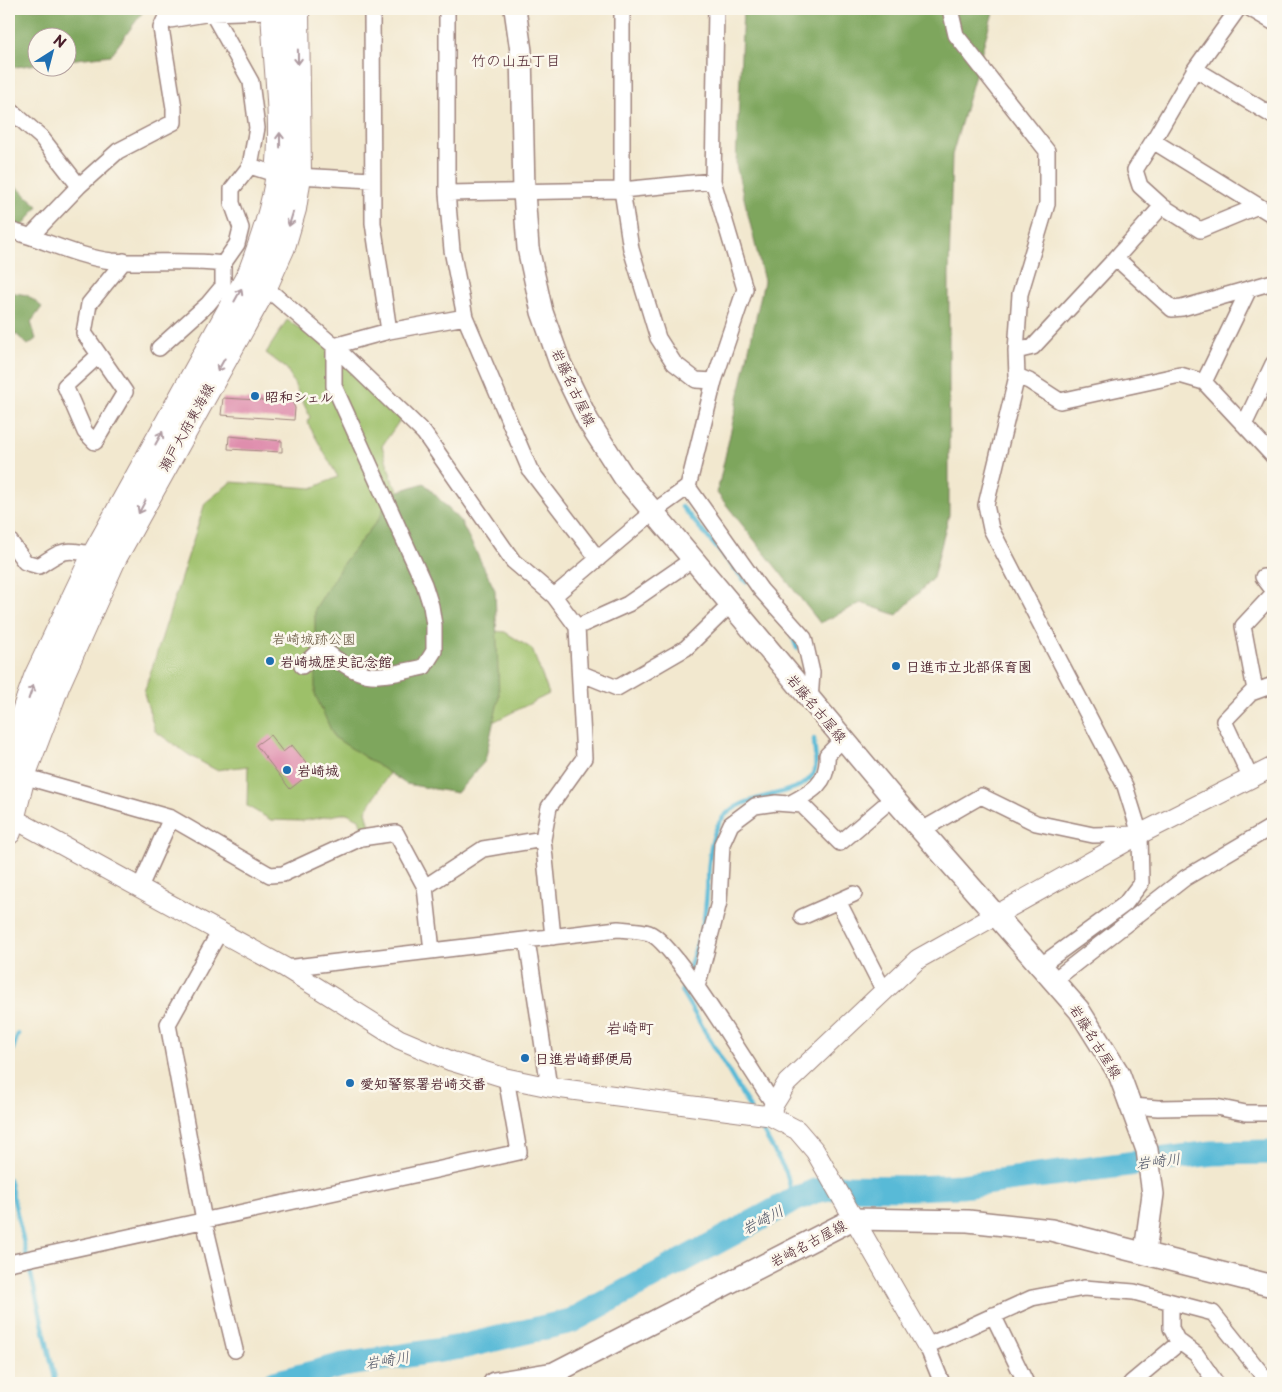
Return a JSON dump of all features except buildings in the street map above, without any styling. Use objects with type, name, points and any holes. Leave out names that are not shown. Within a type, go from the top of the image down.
[{"type":"main road","name":"瀬戸大府東海線","points":[[9,754],[36,677],[94,555],[250,273],[289,176],[296,9]]},
{"type":"main road","name":"岩藤名古屋線","points":[[515,9],[521,51],[524,192],[528,248],[542,312],[560,363],[588,422],[624,477],[730,605],[893,798],[1079,1010],[1119,1074],[1147,1150],[1154,1194],[1145,1252]]},
{"type":"main road","name":"瀬戸大府東海線","points":[[10,822],[23,776],[58,684],[114,559],[265,287],[282,247],[294,209],[289,176],[280,144],[273,10]]},
{"type":"main road","name":"岩崎名古屋線","points":[[494,1383],[554,1373],[850,1214],[968,1221],[1051,1230],[1145,1252]]},
{"type":"main road","points":[[1145,1252],[1273,1286]]},
{"type":"street","points":[[372,9],[373,223],[389,331]]},
{"type":"street","points":[[448,9],[447,193],[452,250],[465,317],[530,470],[598,559]]},
{"type":"street","points":[[622,9],[622,190],[631,249],[658,338],[674,363],[689,375],[696,380],[714,381]]},
{"type":"street","points":[[554,596],[653,512],[688,487],[714,381],[746,289],[713,181],[716,9]]},
{"type":"street","points":[[950,9],[956,35],[1047,150],[1047,204],[1020,294],[1016,351],[1017,376],[986,505],[991,530],[1125,786],[1140,834],[1141,883],[1125,904],[1046,974]]},
{"type":"street","points":[[1238,9],[1196,69],[1135,170],[1140,186],[1162,206],[1200,230],[1258,206]]},
{"type":"street","points":[[1251,9],[1273,22]]},
{"type":"street","points":[[30,236],[79,186],[118,152],[174,122],[174,108],[161,28],[164,21],[210,11],[273,10]]},
{"type":"street","points":[[159,348],[208,304],[223,286],[223,264],[237,244],[241,228],[232,203],[232,189],[250,166],[257,128],[252,82],[210,11]]},
{"type":"street","points":[[1196,69],[1273,116]]},
{"type":"street","points":[[9,109],[41,137],[79,186]]},
{"type":"street","points":[[1153,141],[1273,215]]},
{"type":"street","points":[[250,166],[289,176],[372,180]]},
{"type":"street","points":[[447,193],[622,190],[713,181]]},
{"type":"street","points":[[1016,351],[1033,347],[1162,206]]},
{"type":"street","points":[[9,230],[87,255],[124,260],[197,260],[223,264]]},
{"type":"street","points":[[1116,258],[1172,308],[1182,308],[1273,282]]},
{"type":"street","points":[[99,356],[70,379],[65,386],[86,432],[95,442],[125,392],[84,333],[89,304],[124,260]]},
{"type":"street","points":[[265,287],[334,346],[424,433],[513,561],[554,596],[577,627],[584,758],[549,807],[543,839],[553,937]]},
{"type":"street","points":[[1204,382],[1249,289]]},
{"type":"street","points":[[334,346],[389,331],[465,317]]},
{"type":"street","points":[[302,666],[322,648],[346,668],[369,676],[388,674],[424,667],[434,651],[434,625],[424,584],[334,386],[334,346]]},
{"type":"street","points":[[1244,425],[1273,364]]},
{"type":"street","points":[[1017,376],[1029,380],[1060,401],[1180,375],[1204,382],[1273,456]]},
{"type":"street","points":[[688,487],[761,590],[804,638],[812,673],[810,700]]},
{"type":"street","points":[[9,540],[25,562],[39,566],[60,551],[73,550],[94,555]]},
{"type":"street","points":[[577,627],[628,604],[692,559]]},
{"type":"street","points":[[1263,578],[1273,590]]},
{"type":"street","points":[[1255,690],[1243,626],[1273,594]]},
{"type":"street","points":[[580,673],[617,688],[686,648],[730,605]]},
{"type":"street","points":[[1251,779],[1224,721],[1255,690],[1273,685]]},
{"type":"street","points":[[788,804],[805,795],[819,784],[828,770],[827,754],[843,739]]},
{"type":"street","points":[[764,1112],[786,1083],[918,959],[1140,834],[1273,767]]},
{"type":"street","points":[[23,776],[171,818],[270,875],[283,874],[361,838],[396,833],[424,887],[432,951]]},
{"type":"street","points":[[922,830],[981,796],[1036,823],[1093,835],[1140,834]]},
{"type":"street","points":[[690,978],[719,902],[722,844],[731,824],[756,806],[776,803],[802,805],[840,843],[893,798]]},
{"type":"street","points":[[140,887],[171,818]]},
{"type":"street","points":[[10,822],[140,887],[220,931],[286,968],[399,1039],[451,1061],[506,1078],[549,1087],[764,1112],[798,1130],[815,1151],[926,1346],[942,1383]]},
{"type":"street","points":[[1046,974],[1185,878],[1273,826]]},
{"type":"street","points":[[424,887],[483,849],[543,839]]},
{"type":"street","points":[[802,917],[854,894]]},
{"type":"street","points":[[838,902],[884,991]]},
{"type":"street","points":[[286,968],[618,929],[650,933],[690,978],[764,1112]]},
{"type":"street","points":[[220,931],[168,1024],[204,1222],[235,1350]]},
{"type":"street","points":[[527,940],[549,1087]]},
{"type":"street","points":[[9,1263],[519,1152],[506,1078]]},
{"type":"street","points":[[1134,1113],[1158,1108],[1216,1108],[1246,1113],[1273,1112]]},
{"type":"street","points":[[926,1346],[1032,1298],[1084,1288],[1134,1292],[1213,1313],[1269,1383]]},
{"type":"street","points":[[1171,1303],[1171,1328],[1180,1342],[1196,1354],[1216,1383]]},
{"type":"street","points":[[993,1315],[1026,1383]]},
{"type":"street","points":[[1131,1383],[1180,1342]]},
{"type":"green space","points":[[9,9],[145,9],[111,55],[78,59],[78,28],[28,28],[28,65],[9,68]]},
{"type":"green space","points":[[743,9],[994,9],[952,155],[949,275],[949,515],[933,578],[897,615],[861,603],[820,623],[717,493],[764,281],[736,165]]},
{"type":"green space","points":[[9,180],[38,206],[22,227],[9,224]]},
{"type":"green space","points":[[9,292],[27,295],[42,307],[31,322],[36,339],[28,345],[16,334],[9,340]]},
{"type":"green space","name":"岩崎城跡公園","points":[[287,320],[335,352],[402,417],[382,446],[393,483],[421,517],[486,630],[505,632],[532,649],[549,694],[487,725],[396,762],[366,811],[372,834],[366,841],[359,819],[347,813],[302,821],[271,820],[247,806],[248,766],[216,770],[189,755],[155,731],[144,693],[205,503],[231,482],[312,488],[338,477],[307,422],[310,417],[287,369],[266,353]]},
{"type":"green space","points":[[424,483],[461,522],[495,590],[499,697],[485,761],[457,793],[406,784],[334,737],[315,694],[315,609],[344,562],[380,517],[390,494]]},
{"type":"waterway","points":[[682,507],[746,582]]},
{"type":"waterway","points":[[792,635],[797,648]]},
{"type":"waterway","points":[[689,970],[704,918],[710,851],[716,829],[721,820],[731,810],[744,803],[788,791],[810,779],[816,766],[814,739]]},
{"type":"waterway","points":[[686,980],[682,992],[750,1108]]},
{"type":"waterway","points":[[9,1060],[18,1034]]},
{"type":"waterway","points":[[756,1119],[786,1172],[794,1200]]},
{"type":"waterway","name":"岩崎川","points":[[274,1383],[343,1365],[461,1347],[571,1321],[794,1200],[815,1191],[835,1187],[913,1188],[961,1186],[1212,1153],[1273,1152]]},
{"type":"waterway","points":[[9,1179],[56,1383]]},
{"type":"place","name":"昭和シェル","points":[[255,396]]},
{"type":"place","name":"岩崎城歴史記念館","points":[[270,661]]},
{"type":"place","name":"日進市立北部保育園","points":[[896,666]]},
{"type":"place","name":"岩崎城","points":[[287,770]]},
{"type":"place","name":"日進岩崎郵便局","points":[[525,1058]]},
{"type":"place","name":"愛知警察署岩崎交番","points":[[350,1083]]},
{"type":"district","name":"竹の山五丁目","points":[[516,59]]},
{"type":"district","name":"岩崎町","points":[[630,1027]]}]
